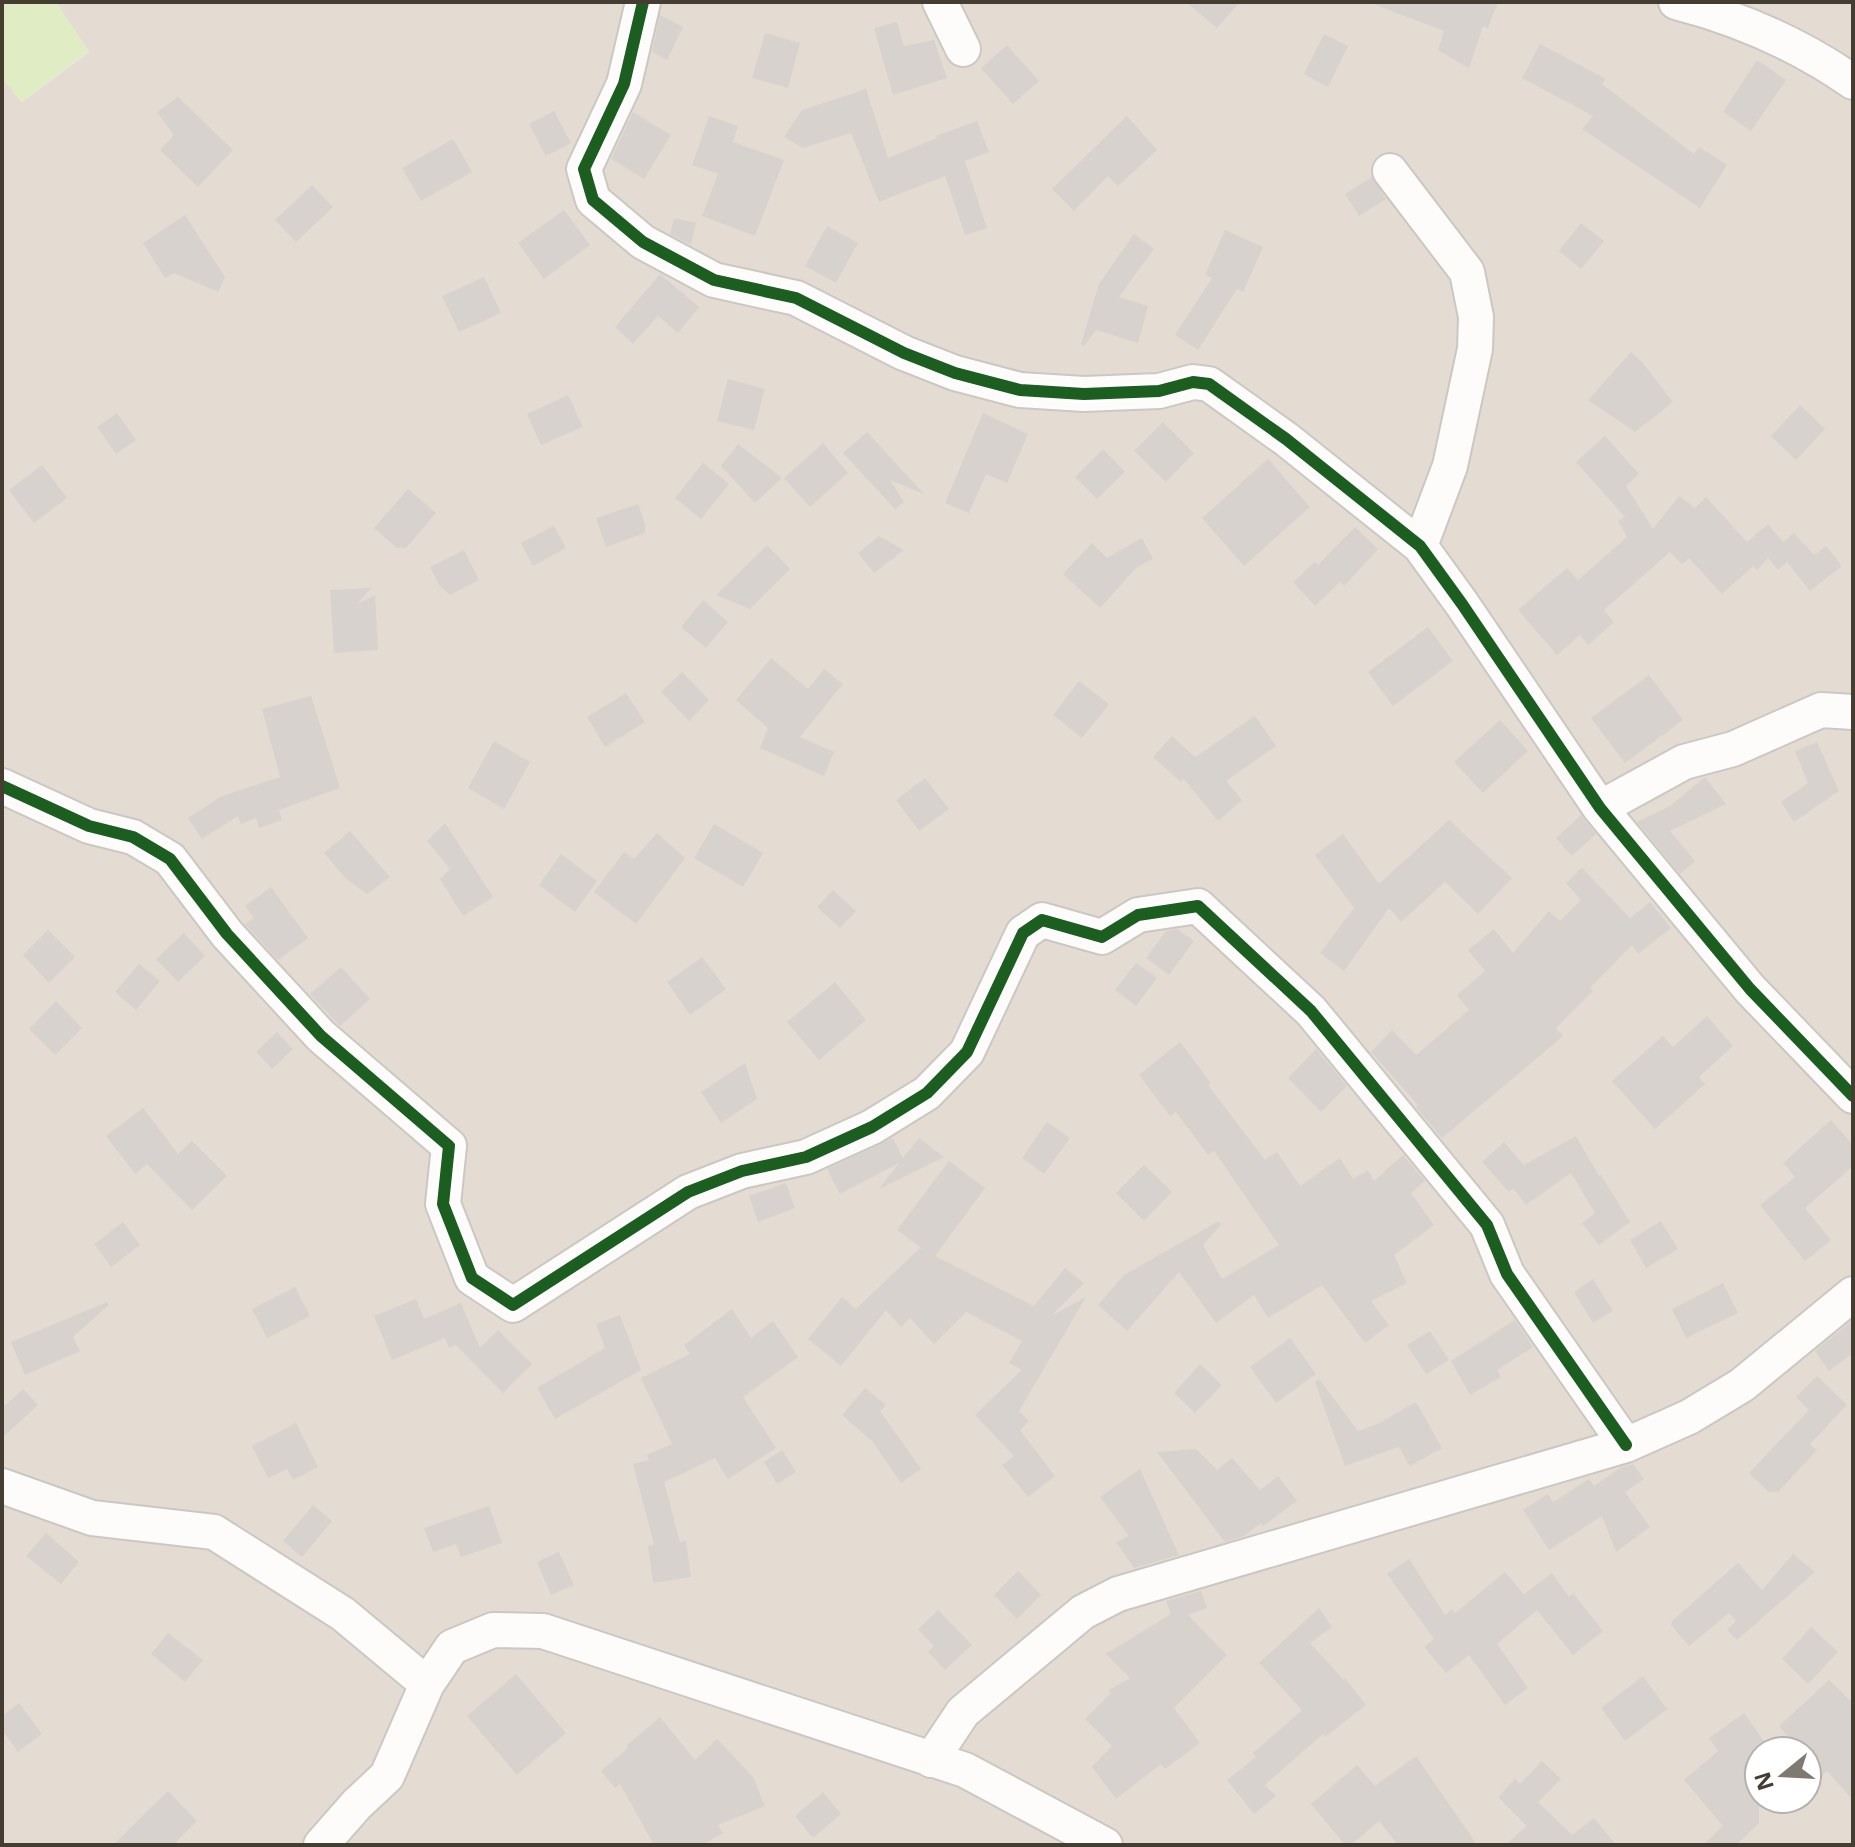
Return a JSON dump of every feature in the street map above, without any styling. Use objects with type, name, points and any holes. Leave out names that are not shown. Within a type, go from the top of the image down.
[{"type":"street","points":[[643,2],[624,84],[584,169],[593,200],[643,242],[714,280],[796,298],[904,353],[955,373],[1020,390],[1084,394],[1159,391],[1193,382],[1209,384],[1286,439],[1420,546],[1600,808],[1750,989],[1853,1096]]},
{"type":"street","points":[[940,2],[963,49]]},
{"type":"street","points":[[1676,2],[1717,13],[1807,53],[1853,82]]},
{"type":"street","points":[[1390,171],[1467,272],[1476,317],[1475,349],[1450,466],[1420,546]]},
{"type":"street","points":[[1600,808],[1684,762],[1733,749],[1821,710],[1853,712]]},
{"type":"street","points":[[2,786],[89,826],[133,837],[170,859],[227,934],[321,1036],[449,1146],[443,1204],[472,1278],[513,1305],[688,1192],[742,1171],[806,1157],[872,1127],[927,1093],[967,1052],[1023,933],[1042,920],[1102,937],[1138,915],[1198,906],[1311,1011],[1487,1225],[1507,1274],[1626,1445]]},
{"type":"street","points":[[931,1760],[963,1712],[1083,1612],[1118,1594],[1626,1445],[1689,1417],[1742,1385],[1853,1294]]},
{"type":"street","points":[[2,1486],[92,1518],[214,1532],[343,1614],[427,1684]]},
{"type":"street","points":[[321,1845],[387,1776],[427,1684],[452,1647],[493,1630],[543,1631],[965,1770],[1105,1845]]},
{"type":"shaded area","points":[[56,2],[1853,2],[1853,1845],[2,1845],[2,78],[22,102],[89,52]]},
{"type":"green space","points":[[2,2],[56,2],[89,51],[21,102],[2,78]]},
{"type":"building","points":[[1186,2],[1240,2],[1217,28]]},
{"type":"building","points":[[1373,2],[1498,2],[1488,28],[1483,26],[1469,68],[1438,50],[1444,31]]},
{"type":"building","points":[[660,15],[683,27],[667,60],[652,52]]},
{"type":"building","points":[[897,22],[904,46],[934,40],[947,78],[893,95],[874,28]]},
{"type":"building","points":[[765,33],[800,43],[788,88],[752,78]]},
{"type":"building","points":[[1324,34],[1348,46],[1328,87],[1304,74]]},
{"type":"building","points":[[1540,44],[1606,79],[1602,84],[1694,154],[1699,147],[1727,165],[1700,208],[1582,129],[1593,116],[1522,78]]},
{"type":"building","points":[[1007,45],[1039,81],[1013,104],[981,68]]},
{"type":"building","points":[[1757,60],[1786,80],[1751,131],[1723,112]]},
{"type":"building","points":[[866,89],[888,158],[977,121],[989,152],[965,161],[987,228],[965,235],[945,176],[879,202],[851,133],[803,148],[784,137],[802,110]]},
{"type":"building","points":[[178,97],[233,150],[198,187],[160,150],[174,135],[157,112]]},
{"type":"building","points":[[554,111],[571,143],[546,156],[529,124]]},
{"type":"building","points":[[633,112],[671,135],[644,179],[611,159]]},
{"type":"building","points":[[709,116],[738,126],[733,142],[784,160],[755,236],[702,216],[718,174],[692,165]]},
{"type":"building","points":[[1127,116],[1157,150],[1118,186],[1108,176],[1074,211],[1052,189]]},
{"type":"building","points":[[453,139],[472,172],[421,201],[402,168]]},
{"type":"building","points":[[1372,177],[1386,199],[1359,216],[1345,194]]},
{"type":"building","points":[[312,185],[333,207],[296,242],[275,220]]},
{"type":"building","points":[[564,210],[590,245],[544,279],[518,243]]},
{"type":"building","points":[[185,215],[225,277],[218,292],[174,273],[165,278],[143,243]]},
{"type":"building","points":[[674,218],[696,223],[691,245],[670,234]]},
{"type":"building","points":[[1581,223],[1604,241],[1581,269],[1559,251]]},
{"type":"building","points":[[827,226],[858,243],[836,283],[805,266]]},
{"type":"building","points":[[1225,230],[1263,247],[1243,292],[1237,289],[1198,350],[1175,335],[1212,278],[1205,275]]},
{"type":"building","points":[[1134,234],[1154,249],[1119,297],[1148,306],[1138,343],[1096,330],[1084,346],[1081,344],[1099,284]]},
{"type":"building","points":[[660,274],[699,307],[678,333],[658,316],[633,344],[615,327]]},
{"type":"building","points":[[484,277],[501,313],[459,332],[442,296]]},
{"type":"building","points":[[1631,352],[1673,402],[1635,432],[1588,400]]},
{"type":"building","points":[[728,379],[765,389],[754,430],[717,421]]},
{"type":"building","points":[[568,395],[583,427],[541,445],[527,414]]},
{"type":"building","points":[[1800,405],[1825,429],[1796,460],[1771,436]]},
{"type":"building","points":[[117,413],[136,440],[116,454],[97,427]]},
{"type":"building","points":[[983,413],[1028,434],[1007,483],[986,474],[969,513],[945,503]]},
{"type":"building","points":[[1163,422],[1194,453],[1166,482],[1134,451]]},
{"type":"building","points":[[867,432],[924,494],[890,480],[904,502],[895,509],[843,453]]},
{"type":"building","points":[[1605,436],[1639,474],[1626,486],[1653,529],[1679,496],[1695,508],[1706,497],[1747,542],[1768,524],[1783,542],[1794,533],[1814,555],[1826,546],[1842,566],[1810,591],[1787,562],[1778,570],[1768,558],[1757,570],[1753,566],[1722,594],[1689,558],[1682,564],[1670,552],[1604,610],[1614,622],[1588,645],[1580,635],[1557,655],[1518,610],[1567,568],[1578,580],[1627,537],[1618,521],[1625,517],[1576,462]]},
{"type":"building","points":[[823,443],[848,473],[810,507],[784,478]]},
{"type":"building","points":[[738,444],[782,478],[755,503],[721,466]]},
{"type":"building","points":[[1103,449],[1125,472],[1097,499],[1075,477]]},
{"type":"building","points":[[1268,459],[1310,507],[1244,566],[1202,518]]},
{"type":"building","points":[[703,463],[729,484],[701,519],[675,498]]},
{"type":"building","points":[[42,465],[67,498],[34,523],[9,490]]},
{"type":"building","points":[[408,489],[436,513],[406,548],[397,548],[374,528]]},
{"type":"building","points":[[638,504],[645,533],[606,547],[596,518]]},
{"type":"building","points":[[554,526],[566,548],[533,566],[521,543]]},
{"type":"building","points":[[1355,527],[1378,549],[1344,586],[1340,582],[1315,606],[1293,582],[1315,562],[1318,565]]},
{"type":"building","points":[[879,536],[904,550],[874,573],[858,553]]},
{"type":"building","points":[[1142,538],[1153,559],[1136,568],[1100,608],[1063,574],[1092,543],[1107,558]]},
{"type":"building","points":[[767,545],[790,569],[750,609],[716,595]]},
{"type":"building","points":[[464,550],[479,580],[450,595],[439,585],[430,567]]},
{"type":"building","points":[[371,588],[357,604],[375,595],[378,650],[334,653],[330,590]]},
{"type":"building","points":[[703,600],[728,622],[706,648],[681,627]]},
{"type":"building","points":[[1428,627],[1453,661],[1393,706],[1368,672]]},
{"type":"building","points":[[771,658],[808,689],[824,669],[843,684],[800,737],[834,752],[824,776],[760,748],[768,728],[736,700]]},
{"type":"building","points":[[682,672],[709,700],[689,721],[661,692]]},
{"type":"building","points":[[1649,675],[1683,720],[1625,763],[1591,718]]},
{"type":"building","points":[[1079,681],[1109,704],[1082,738],[1053,715]]},
{"type":"building","points":[[626,693],[645,722],[605,747],[587,717]]},
{"type":"building","points":[[311,696],[340,788],[279,810],[282,820],[259,828],[256,818],[241,824],[238,816],[202,839],[188,818],[222,796],[280,777],[262,709]]},
{"type":"building","points":[[1255,716],[1276,746],[1226,781],[1242,800],[1218,821],[1184,779],[1181,782],[1153,757],[1172,736],[1195,757]]},
{"type":"building","points":[[1500,720],[1528,751],[1483,793],[1454,762]]},
{"type":"building","points":[[494,741],[530,762],[504,809],[468,788]]},
{"type":"building","points":[[1817,742],[1839,791],[1794,822],[1781,802],[1808,783],[1795,751]]},
{"type":"building","points":[[1705,777],[1726,804],[1670,831],[1695,861],[1680,874],[1637,822],[1670,806]]},
{"type":"building","points":[[925,778],[949,809],[919,831],[896,800]]},
{"type":"building","points":[[1581,815],[1596,834],[1572,856],[1556,838]]},
{"type":"building","points":[[1449,820],[1512,878],[1478,914],[1445,882],[1401,922],[1389,908],[1344,971],[1320,953],[1354,908],[1315,855],[1343,834],[1379,884]]},
{"type":"building","points":[[445,823],[493,897],[463,916],[440,879],[450,869],[427,841]]},
{"type":"building","points":[[714,824],[763,853],[743,887],[694,858]]},
{"type":"building","points":[[350,831],[390,877],[367,894],[346,879],[324,853]]},
{"type":"building","points":[[657,833],[685,858],[636,924],[594,892],[624,852],[634,859]]},
{"type":"building","points":[[561,854],[597,881],[575,912],[539,885]]},
{"type":"building","points":[[1582,868],[1630,918],[1650,902],[1671,928],[1638,954],[1632,945],[1556,1028],[1563,1036],[1442,1138],[1416,1107],[1418,1105],[1371,1052],[1392,1030],[1416,1055],[1469,1010],[1457,995],[1485,971],[1468,950],[1494,929],[1513,953],[1549,911],[1560,921],[1581,900],[1566,883]]},
{"type":"building","points":[[271,887],[308,938],[278,960],[245,924],[254,918],[245,906]]},
{"type":"building","points":[[833,890],[856,911],[840,928],[817,907]]},
{"type":"building","points":[[1177,929],[1194,941],[1169,975],[1146,958],[1166,931]]},
{"type":"building","points":[[48,930],[75,957],[49,983],[23,955]]},
{"type":"building","points":[[184,933],[205,956],[178,982],[156,959]]},
{"type":"building","points":[[702,957],[726,989],[690,1015],[667,982]]},
{"type":"building","points":[[1136,963],[1157,978],[1136,1006],[1115,990]]},
{"type":"building","points":[[139,964],[160,981],[136,1010],[115,992]]},
{"type":"building","points":[[341,967],[370,999],[340,1026],[310,994]]},
{"type":"building","points":[[835,982],[866,1020],[819,1060],[787,1022]]},
{"type":"building","points":[[56,1001],[82,1028],[55,1055],[29,1029]]},
{"type":"building","points":[[1707,1016],[1733,1046],[1699,1077],[1705,1084],[1655,1129],[1612,1081],[1663,1036],[1673,1047]]},
{"type":"building","points":[[277,1032],[293,1049],[272,1069],[256,1052]]},
{"type":"building","points":[[1180,1042],[1211,1083],[1208,1085],[1265,1160],[1277,1152],[1300,1186],[1340,1158],[1353,1179],[1368,1170],[1374,1181],[1403,1155],[1425,1181],[1411,1193],[1434,1225],[1394,1255],[1407,1283],[1371,1301],[1389,1325],[1365,1343],[1322,1285],[1268,1318],[1254,1295],[1216,1323],[1179,1272],[1127,1331],[1098,1305],[1124,1275],[1219,1221],[1221,1225],[1203,1245],[1222,1279],[1279,1245],[1214,1151],[1208,1155],[1176,1112],[1170,1116],[1139,1075]]},
{"type":"building","points":[[1316,1049],[1347,1086],[1321,1112],[1288,1078]]},
{"type":"building","points":[[745,1063],[757,1099],[721,1123],[701,1092]]},
{"type":"building","points":[[143,1108],[178,1154],[192,1141],[227,1176],[192,1210],[147,1164],[135,1174],[106,1136]]},
{"type":"building","points":[[1831,1120],[1853,1145],[1853,1166],[1805,1208],[1831,1240],[1805,1261],[1760,1205],[1795,1177],[1783,1163]]},
{"type":"building","points":[[1047,1122],[1070,1138],[1044,1174],[1022,1158]]},
{"type":"building","points":[[1576,1136],[1630,1222],[1599,1245],[1582,1223],[1595,1213],[1571,1173],[1526,1205],[1513,1188],[1509,1192],[1482,1162],[1504,1142],[1524,1165]]},
{"type":"building","points":[[893,1138],[903,1158],[919,1138],[944,1157],[879,1189],[899,1163],[840,1194],[827,1169]]},
{"type":"building","points":[[949,1161],[985,1188],[935,1256],[1034,1306],[1065,1268],[1084,1283],[1051,1316],[1086,1297],[1019,1411],[1029,1421],[1020,1430],[1055,1476],[1028,1497],[1002,1465],[1014,1456],[975,1415],[1022,1370],[1009,1363],[1022,1341],[966,1312],[934,1344],[910,1318],[901,1327],[886,1310],[841,1366],[808,1339],[842,1297],[856,1309],[920,1248],[924,1250],[897,1230]]},
{"type":"building","points":[[1144,1165],[1172,1192],[1144,1221],[1116,1193]]},
{"type":"building","points":[[786,1183],[795,1208],[758,1222],[749,1196]]},
{"type":"building","points":[[1661,1221],[1678,1249],[1646,1268],[1630,1240]]},
{"type":"building","points":[[123,1222],[140,1245],[111,1267],[94,1244]]},
{"type":"building","points":[[1593,1279],[1613,1311],[1593,1323],[1574,1292]]},
{"type":"building","points":[[1723,1283],[1738,1313],[1686,1338],[1672,1309]]},
{"type":"building","points":[[295,1287],[310,1316],[267,1338],[252,1309]]},
{"type":"building","points":[[416,1299],[424,1319],[461,1303],[480,1348],[498,1330],[532,1364],[503,1393],[456,1345],[449,1348],[445,1338],[392,1360],[374,1316]]},
{"type":"building","points":[[107,1302],[109,1305],[73,1337],[80,1351],[25,1375],[11,1342]]},
{"type":"building","points":[[732,1309],[751,1338],[773,1321],[798,1357],[743,1397],[776,1448],[728,1479],[715,1458],[664,1482],[680,1542],[686,1541],[691,1577],[653,1583],[648,1546],[654,1545],[633,1464],[649,1460],[647,1455],[672,1444],[641,1378],[690,1354],[684,1345]]},
{"type":"building","points":[[620,1315],[641,1370],[555,1419],[537,1388],[605,1348],[596,1324]]},
{"type":"building","points":[[1515,1320],[1533,1347],[1497,1370],[1501,1377],[1470,1395],[1451,1361]]},
{"type":"building","points":[[1853,1320],[1853,1353],[1829,1371],[1815,1351]]},
{"type":"building","points":[[1430,1331],[1449,1360],[1426,1374],[1407,1345]]},
{"type":"building","points":[[1290,1338],[1316,1374],[1276,1403],[1250,1367]]},
{"type":"building","points":[[1200,1364],[1222,1385],[1195,1413],[1174,1393]]},
{"type":"building","points":[[1817,1376],[1847,1405],[1810,1444],[1817,1450],[1778,1492],[1769,1492],[1749,1473],[1809,1410],[1796,1397]]},
{"type":"building","points":[[1319,1379],[1358,1431],[1416,1402],[1442,1448],[1410,1466],[1399,1447],[1345,1466],[1315,1382]]},
{"type":"building","points":[[865,1388],[886,1405],[880,1411],[921,1469],[901,1483],[872,1441],[842,1415]]},
{"type":"building","points":[[23,1389],[38,1405],[2,1438],[2,1408]]},
{"type":"building","points":[[296,1423],[318,1467],[293,1480],[287,1469],[268,1478],[252,1446]]},
{"type":"building","points":[[1196,1449],[1217,1470],[1232,1458],[1260,1490],[1278,1476],[1297,1501],[1263,1526],[1261,1523],[1244,1536],[1225,1542],[1157,1452]]},
{"type":"building","points":[[782,1450],[796,1472],[777,1484],[764,1462]]},
{"type":"building","points":[[1633,1464],[1644,1479],[1625,1492],[1650,1527],[1616,1552],[1602,1516],[1549,1550],[1523,1510],[1548,1494],[1553,1502],[1589,1479],[1594,1486],[1620,1468]]},
{"type":"building","points":[[1140,1469],[1179,1555],[1134,1568],[1116,1542],[1129,1536],[1100,1497]]},
{"type":"building","points":[[313,1505],[332,1521],[302,1557],[283,1541]]},
{"type":"building","points":[[489,1506],[502,1543],[461,1557],[456,1544],[433,1552],[424,1528]]},
{"type":"building","points":[[46,1533],[79,1562],[61,1584],[26,1556]]},
{"type":"building","points":[[559,1552],[574,1585],[551,1595],[537,1562]]},
{"type":"building","points":[[1793,1554],[1815,1572],[1737,1640],[1727,1630],[1736,1621],[1729,1613],[1689,1646],[1671,1625],[1738,1563],[1762,1590]]},
{"type":"building","points":[[1409,1559],[1445,1615],[1452,1609],[1455,1613],[1505,1572],[1532,1604],[1524,1594],[1552,1573],[1569,1597],[1573,1593],[1603,1631],[1573,1655],[1537,1610],[1497,1644],[1528,1688],[1505,1705],[1469,1655],[1446,1673],[1424,1647],[1434,1639],[1387,1574]]},
{"type":"building","points":[[1018,1571],[1041,1595],[1017,1619],[994,1595]]},
{"type":"building","points":[[1201,1591],[1207,1608],[1188,1615],[1227,1655],[1174,1708],[1200,1743],[1165,1769],[1161,1764],[1116,1799],[1092,1767],[1112,1746],[1085,1719],[1111,1693],[1109,1690],[1130,1678],[1106,1654],[1171,1614],[1166,1601]]},
{"type":"building","points":[[1319,1608],[1332,1627],[1310,1643],[1345,1678],[1366,1705],[1325,1737],[1323,1734],[1265,1785],[1276,1796],[1254,1814],[1227,1780],[1256,1757],[1253,1753],[1302,1710],[1259,1663]]},
{"type":"building","points":[[938,1610],[972,1645],[945,1670],[928,1652],[934,1646],[918,1629]]},
{"type":"building","points":[[1811,1627],[1838,1652],[1808,1684],[1782,1659]]},
{"type":"building","points":[[168,1633],[203,1660],[185,1682],[151,1654]]},
{"type":"building","points":[[516,1674],[566,1733],[517,1775],[467,1716]]},
{"type":"building","points":[[1643,1676],[1667,1709],[1625,1741],[1601,1708]]},
{"type":"building","points":[[1829,1680],[1853,1703],[1853,1800],[1827,1771],[1823,1775],[1823,1735],[1787,1735],[1779,1726]]},
{"type":"building","points":[[19,1703],[42,1734],[18,1752],[2,1730],[2,1716]]},
{"type":"building","points":[[1744,1713],[1760,1735],[1743,1735],[1743,1815],[1759,1815],[1759,1823],[1736,1845],[1703,1845],[1723,1826],[1684,1780],[1718,1751],[1709,1738]]},
{"type":"building","points":[[660,1717],[695,1760],[717,1739],[753,1777],[765,1806],[718,1825],[723,1833],[702,1845],[654,1845],[620,1784],[615,1788],[601,1771]]},
{"type":"building","points":[[1416,1756],[1477,1845],[1398,1845],[1379,1821],[1351,1845],[1345,1845],[1311,1804],[1357,1765],[1375,1786]]},
{"type":"building","points":[[1542,1761],[1561,1779],[1538,1802],[1572,1835],[1594,1818],[1616,1845],[1505,1845],[1527,1826],[1498,1797],[1515,1779],[1520,1784]]},
{"type":"building","points":[[168,1791],[197,1821],[173,1845],[113,1845]]},
{"type":"building","points":[[823,1792],[841,1814],[813,1838],[795,1816]]},
{"type":"cycle path","points":[[643,2],[624,84],[584,169],[593,200],[643,242],[714,280],[796,298],[904,353],[955,373],[1020,390],[1084,394],[1159,391],[1193,382],[1209,384],[1286,439],[1420,546],[1600,808],[1750,989],[1853,1096]]},
{"type":"cycle path","points":[[2,786],[89,826],[133,837],[170,859],[227,934],[321,1036],[449,1146],[443,1204],[472,1278],[513,1305],[688,1192],[742,1171],[806,1157],[872,1127],[927,1093],[967,1052],[1023,933],[1042,920],[1102,937],[1138,915],[1198,906],[1311,1011],[1487,1225],[1507,1274],[1626,1445]]}]
